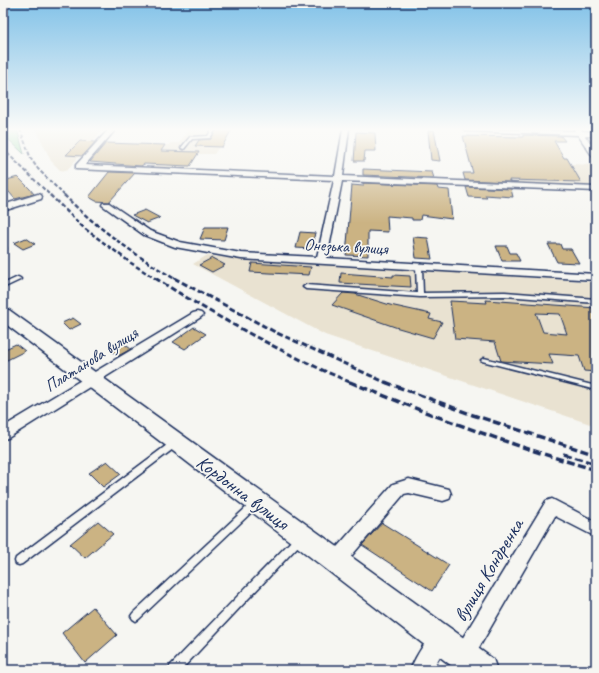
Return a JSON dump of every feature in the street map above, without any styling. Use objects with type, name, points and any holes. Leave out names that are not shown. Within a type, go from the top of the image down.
[{"type":"main road","name":"Кордонна вулиця","points":[[3,314],[482,670]]},
{"type":"street","points":[[85,160],[79,167],[596,189]]},
{"type":"street","points":[[321,261],[342,160]]},
{"type":"street","points":[[3,208],[38,196]]},
{"type":"street","name":"Онезька вулиця","points":[[106,205],[147,233],[178,245],[241,256],[596,277]]},
{"type":"street","name":"Платанова вулиця","points":[[3,434],[197,315]]},
{"type":"street","points":[[336,561],[399,489],[409,486],[443,494]]},
{"type":"street","name":"вулиця Кондренка","points":[[463,656],[552,506],[596,530]]},
{"type":"street","points":[[420,670],[440,639]]},
{"type":"lane","points":[[419,267],[420,295]]},
{"type":"lane","points":[[3,286],[18,279]]},
{"type":"lane","points":[[306,287],[420,295],[505,294],[596,301]]},
{"type":"lane","points":[[484,360],[596,388]]},
{"type":"lane","points":[[19,561],[177,442]]},
{"type":"lane","points":[[136,616],[256,502]]},
{"type":"lane","points":[[174,670],[302,536]]},
{"type":"shaded area","points":[[76,160],[66,171],[60,170],[51,161]]},
{"type":"shaded area","points":[[154,160],[194,160],[188,171],[150,166]]},
{"type":"shaded area","points":[[537,160],[544,163],[596,165],[596,189],[505,185],[492,162],[469,161]]},
{"type":"shaded area","points":[[206,256],[596,282],[596,426],[325,335],[193,264]]},
{"type":"building","points":[[91,160],[194,160],[190,166],[144,164],[141,166],[90,162]]},
{"type":"building","points":[[470,160],[568,160],[581,182],[509,180],[510,182],[465,180],[463,173],[473,173]]},
{"type":"building","points":[[363,169],[432,172],[434,178],[363,175]]},
{"type":"building","points":[[109,172],[135,173],[109,202],[96,201],[89,197]]},
{"type":"building","points":[[18,177],[34,194],[15,199],[3,185],[3,181]]},
{"type":"building","points":[[363,183],[437,186],[438,189],[449,190],[452,219],[421,215],[420,220],[412,220],[412,218],[387,216],[388,232],[368,231],[368,256],[346,255],[352,185],[363,186]]},
{"type":"building","points":[[466,187],[511,189],[513,197],[485,195],[487,198],[469,197]]},
{"type":"building","points":[[145,210],[160,218],[147,223],[132,215]]},
{"type":"building","points":[[205,227],[228,227],[224,240],[200,239]]},
{"type":"building","points":[[300,232],[315,233],[311,249],[296,248]]},
{"type":"building","points":[[413,237],[428,238],[432,259],[416,258]]},
{"type":"building","points":[[26,238],[35,244],[23,249],[14,243]]},
{"type":"building","points":[[548,244],[560,244],[562,249],[571,249],[579,263],[557,262]]},
{"type":"building","points":[[496,246],[507,246],[510,253],[516,253],[520,261],[502,261]]},
{"type":"building","points":[[212,258],[225,265],[212,272],[199,265]]},
{"type":"building","points":[[252,263],[311,267],[309,275],[250,272]]},
{"type":"building","points":[[341,273],[393,277],[393,275],[410,276],[411,287],[340,283]]},
{"type":"building","points":[[343,293],[355,294],[390,305],[431,314],[429,319],[442,322],[433,338],[395,327],[332,305]]},
{"type":"building","points":[[486,300],[596,308],[596,372],[584,371],[579,356],[549,354],[553,364],[501,361],[495,342],[455,339],[450,301],[487,303]],"holes":[[[536,313],[560,314],[567,334],[543,332]]]},
{"type":"building","points":[[73,318],[81,324],[69,330],[62,323]]},
{"type":"building","points":[[194,327],[206,334],[185,349],[173,342]]},
{"type":"building","points":[[123,343],[131,349],[118,356],[110,350]]},
{"type":"building","points":[[16,344],[25,351],[3,362],[3,350]]},
{"type":"building","points":[[107,461],[121,474],[103,487],[89,473]]},
{"type":"building","points":[[98,521],[113,534],[85,558],[70,544]]},
{"type":"building","points":[[382,523],[449,565],[432,591],[362,545]]},
{"type":"building","points":[[93,607],[117,635],[85,663],[62,633]]},
{"type":"railway","points":[[15,160],[51,196]]},
{"type":"railway","points":[[32,160],[38,169],[64,195]]},
{"type":"railway","points":[[50,195],[84,228],[131,263],[156,279]]},
{"type":"railway","points":[[64,195],[90,219],[117,240],[175,279]]},
{"type":"railway","points":[[155,278],[252,335],[301,360],[352,383]]},
{"type":"railway","points":[[174,278],[275,332],[387,383]]},
{"type":"railway","points":[[350,382],[472,429],[534,451],[596,470]]},
{"type":"railway","points":[[385,382],[473,415],[596,455]]},
{"type":"railway","points":[[563,454],[596,464]]}]
